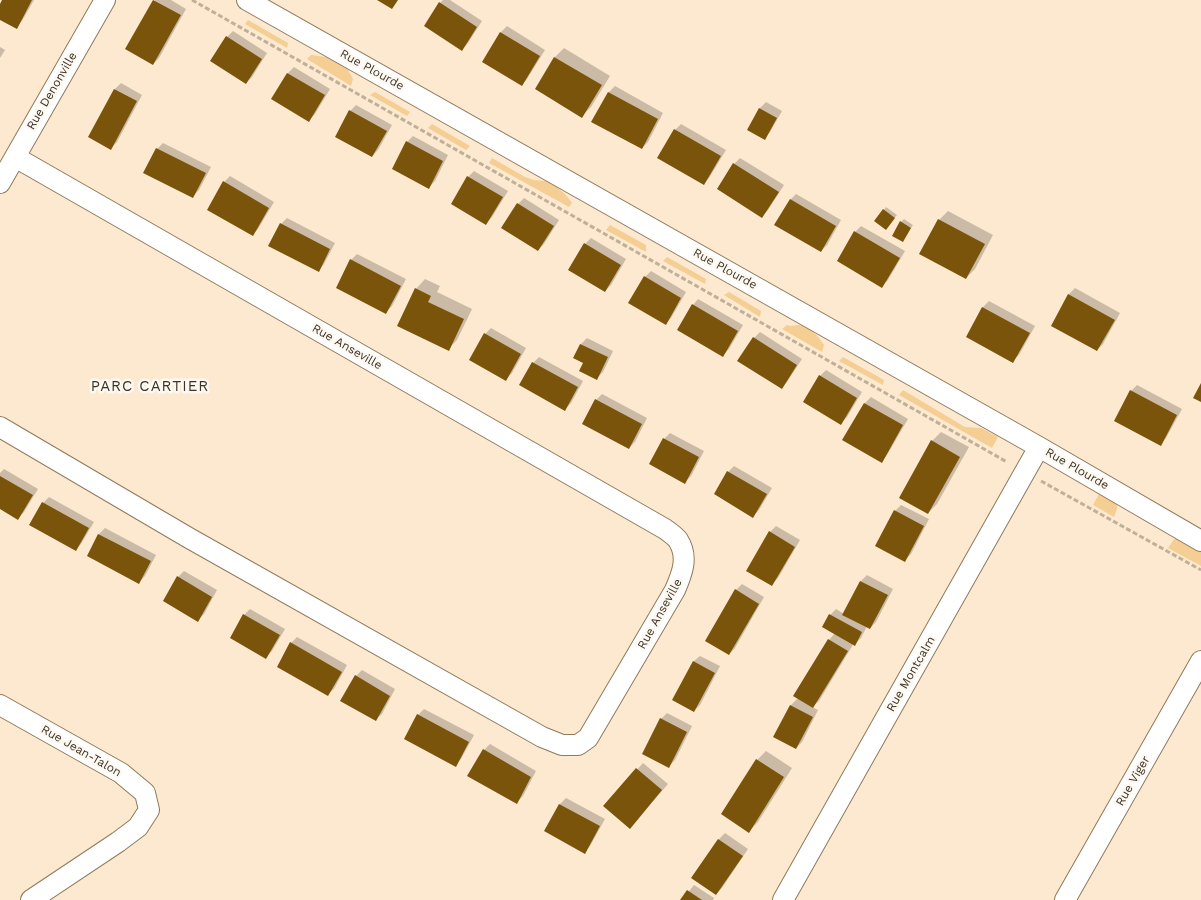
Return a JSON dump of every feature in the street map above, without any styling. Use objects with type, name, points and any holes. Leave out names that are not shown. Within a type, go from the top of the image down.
[{"type":"street","name":"Rue Denonville","points":[[0,183],[104,0]]},
{"type":"street","name":"Rue Plourde","points":[[248,0],[1201,540]]},
{"type":"street","name":"Rue Anseville","points":[[0,427],[189,538],[542,737],[562,746],[578,745],[588,738],[675,590],[684,570],[684,556],[678,540],[666,529],[15,157]]},
{"type":"street","name":"Rue Montcalm","points":[[783,900],[1039,447]]},
{"type":"street","name":"Rue Viger","points":[[1065,900],[1201,661]]},
{"type":"street","name":"Rue Jean-Talon","points":[[0,705],[121,773],[145,793],[149,810],[132,832],[31,900]]},
{"type":"path","points":[[192,0],[629,249],[1201,570]]},
{"type":"shaded area","points":[[248,20],[288,43],[287,48],[245,24]]},
{"type":"shaded area","points":[[311,55],[326,57],[347,68],[353,79],[351,86],[307,59]]},
{"type":"shaded area","points":[[375,92],[410,112],[407,116],[370,95]]},
{"type":"shaded area","points":[[432,124],[470,146],[466,150],[428,128]]},
{"type":"shaded area","points":[[492,158],[525,177],[546,181],[555,186],[572,203],[569,207],[489,163]]},
{"type":"shaded area","points":[[610,225],[646,245],[646,252],[606,230]]},
{"type":"shaded area","points":[[667,257],[706,279],[705,284],[663,261]]},
{"type":"shaded area","points":[[729,292],[761,311],[760,317],[724,295]]},
{"type":"shaded area","points":[[787,325],[803,326],[817,335],[824,345],[822,352],[782,329]]},
{"type":"shaded area","points":[[843,357],[884,380],[883,385],[839,361]]},
{"type":"shaded area","points":[[903,390],[965,427],[981,428],[998,437],[992,448],[899,395]]},
{"type":"shaded area","points":[[1099,494],[1117,504],[1114,517],[1093,505]]},
{"type":"shaded area","points":[[1175,538],[1201,552],[1201,566],[1168,548]]},
{"type":"building","points":[[2,0],[32,0],[17,29],[0,20],[0,4]]},
{"type":"building","points":[[153,0],[181,15],[153,65],[125,49]]},
{"type":"building","points":[[377,0],[398,0],[392,9]]},
{"type":"building","points":[[439,2],[477,27],[462,51],[424,26]]},
{"type":"building","points":[[500,32],[540,56],[522,86],[482,62]]},
{"type":"building","points":[[226,36],[262,59],[246,84],[210,61]]},
{"type":"building","points":[[554,57],[602,85],[582,118],[535,89]]},
{"type":"building","points":[[287,73],[325,95],[309,122],[271,99]]},
{"type":"building","points":[[114,89],[137,101],[111,150],[88,137]]},
{"type":"building","points":[[608,92],[658,119],[642,149],[591,122]]},
{"type":"building","points":[[759,108],[777,118],[765,140],[747,130]]},
{"type":"building","points":[[349,110],[387,131],[372,157],[335,137]]},
{"type":"building","points":[[674,129],[721,156],[704,185],[657,158]]},
{"type":"building","points":[[406,141],[443,161],[429,189],[392,169]]},
{"type":"building","points":[[156,148],[206,173],[193,198],[143,173]]},
{"type":"building","points":[[733,163],[779,192],[762,218],[717,189]]},
{"type":"building","points":[[467,176],[503,197],[486,225],[451,204]]},
{"type":"building","points":[[223,181],[269,208],[253,236],[207,210]]},
{"type":"building","points":[[790,199],[836,226],[821,252],[774,225]]},
{"type":"building","points":[[517,203],[554,226],[538,251],[501,228]]},
{"type":"building","points":[[883,209],[895,218],[886,230],[874,221]]},
{"type":"building","points":[[938,219],[985,244],[966,279],[919,254]]},
{"type":"building","points":[[900,221],[911,228],[903,242],[892,236]]},
{"type":"building","points":[[280,223],[330,249],[319,272],[268,246]]},
{"type":"building","points":[[854,231],[900,258],[882,288],[837,261]]},
{"type":"building","points":[[584,243],[621,265],[605,292],[568,270]]},
{"type":"building","points":[[350,259],[401,286],[386,314],[336,288]]},
{"type":"building","points":[[644,276],[681,298],[666,325],[628,303]]},
{"type":"building","points":[[415,288],[431,296],[428,302],[464,319],[449,351],[397,326]]},
{"type":"building","points":[[1068,294],[1115,320],[1097,351],[1051,326]]},
{"type":"building","points":[[692,304],[738,331],[723,357],[677,330]]},
{"type":"building","points":[[982,307],[1030,333],[1013,363],[966,337]]},
{"type":"building","points":[[484,333],[521,354],[506,381],[469,360]]},
{"type":"building","points":[[753,337],[797,365],[782,389],[737,361]]},
{"type":"building","points":[[580,344],[608,357],[597,380],[579,371],[583,363],[573,358]]},
{"type":"building","points":[[532,362],[578,387],[565,411],[519,385]]},
{"type":"building","points":[[819,375],[857,398],[841,425],[803,402]]},
{"type":"building","points":[[1201,383],[1201,402],[1193,398]]},
{"type":"building","points":[[1130,390],[1177,415],[1161,446],[1114,421]]},
{"type":"building","points":[[595,399],[642,424],[629,449],[582,424]]},
{"type":"building","points":[[864,403],[903,425],[882,463],[842,440]]},
{"type":"building","points":[[663,438],[699,457],[685,484],[649,464]]},
{"type":"building","points":[[931,440],[960,457],[928,514],[899,498]]},
{"type":"building","points":[[727,471],[767,494],[753,518],[714,494]]},
{"type":"building","points":[[0,476],[33,495],[18,520],[0,509]]},
{"type":"building","points":[[42,502],[89,528],[76,551],[29,525]]},
{"type":"building","points":[[894,510],[924,526],[905,562],[875,546]]},
{"type":"building","points":[[769,531],[795,547],[772,586],[746,571]]},
{"type":"building","points":[[98,534],[151,561],[139,584],[87,556]]},
{"type":"building","points":[[177,576],[212,597],[198,622],[163,601]]},
{"type":"building","points":[[860,581],[888,595],[870,629],[842,615]]},
{"type":"building","points":[[735,589],[759,604],[729,655],[705,641]]},
{"type":"building","points":[[243,614],[280,635],[266,659],[230,638]]},
{"type":"building","points":[[829,614],[862,632],[855,646],[822,627]]},
{"type":"building","points":[[828,639],[848,651],[813,708],[793,696]]},
{"type":"building","points":[[290,642],[342,672],[328,696],[277,667]]},
{"type":"building","points":[[693,661],[715,673],[694,712],[672,700]]},
{"type":"building","points":[[355,675],[390,696],[376,721],[340,701]]},
{"type":"building","points":[[790,705],[813,717],[796,749],[773,737]]},
{"type":"building","points":[[417,714],[469,742],[456,767],[404,739]]},
{"type":"building","points":[[660,718],[687,732],[669,768],[642,754]]},
{"type":"building","points":[[483,749],[531,777],[517,804],[467,776]]},
{"type":"building","points":[[756,759],[784,777],[749,833],[721,814]]},
{"type":"building","points":[[636,768],[662,790],[630,829],[603,806]]},
{"type":"building","points":[[559,804],[600,826],[585,854],[544,831]]},
{"type":"building","points":[[718,839],[743,856],[716,895],[691,878]]},
{"type":"building","points":[[687,890],[702,900],[680,900]]},
{"type":"district","name":"PARC CARTIER","points":[[150,387]]}]
